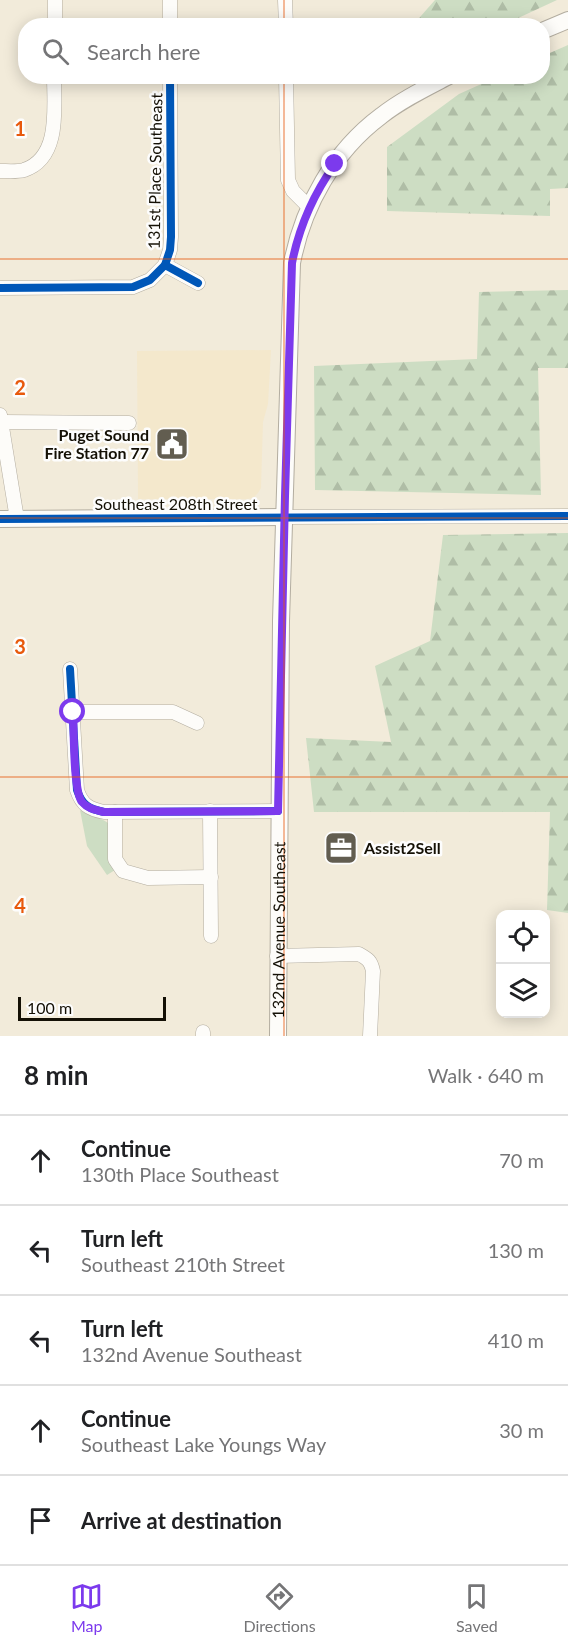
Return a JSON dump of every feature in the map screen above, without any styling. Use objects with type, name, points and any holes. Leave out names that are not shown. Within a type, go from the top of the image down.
[{"type":"main road","points":[[550,28],[568,20]]},
{"type":"main road","name":"132nd Avenue Southeast","points":[[278,1036],[278,811],[292,263],[297,239],[309,207],[322,182],[355,138],[381,115],[434,84]]},
{"type":"main road","name":"Southeast 208th Street","points":[[8,519],[284,517]]},
{"type":"street","points":[[55,0],[55,18]]},
{"type":"street","points":[[170,18],[171,0]]},
{"type":"street","points":[[285,0],[286,18]]},
{"type":"street","points":[[0,171],[23,170],[41,159],[49,146],[54,126],[54,84]]},
{"type":"street","name":"131st Place Southeast","points":[[165,265],[171,237],[170,84]]},
{"type":"street","points":[[286,84],[288,180],[293,191],[309,207]]},
{"type":"street","points":[[0,288],[133,287],[150,280],[165,265],[198,283]]},
{"type":"street","points":[[8,519],[1,419],[129,423]]},
{"type":"street","name":"Southeast 208th Street","points":[[284,517],[568,516]]},
{"type":"street","points":[[70,669],[78,790],[83,804],[98,811],[115,812],[278,811]]},
{"type":"street","points":[[73,712],[173,712],[197,723]]},
{"type":"street","points":[[210,811],[211,936]]},
{"type":"street","points":[[115,812],[115,860],[123,871],[148,878],[210,877]]},
{"type":"street","points":[[277,956],[359,954],[367,958],[373,971],[370,1036]]},
{"type":"shaded area","points":[[271,350],[268,404],[263,422],[261,488],[258,493],[253,498],[247,499],[138,499],[137,351]]},
{"type":"green space","points":[[435,0],[557,0],[518,18],[419,18]]},
{"type":"green space","points":[[568,45],[568,188],[550,189],[550,216],[387,211],[387,147],[459,94],[481,84],[550,84],[550,53]]},
{"type":"green space","points":[[568,290],[568,368],[538,368],[541,495],[315,490],[314,366],[477,359],[479,292]]},
{"type":"green space","points":[[568,533],[568,913],[547,910],[550,812],[314,812],[306,738],[391,742],[375,666],[430,641],[443,535]]},
{"type":"green space","points":[[80,810],[108,823],[115,870],[107,875],[87,846]]},
{"type":"cycle path","points":[[165,265],[171,237],[170,84]]},
{"type":"cycle path","points":[[0,288],[133,287],[150,280],[165,265],[198,283]]},
{"type":"cycle path","points":[[0,519],[568,516]]},
{"type":"cycle path","points":[[70,669],[77,790],[87,806],[104,812],[278,811]]},
{"type":"place","name":"Puget Sound Fire Station 77","points":[[172,444]]},
{"type":"place","name":"Assist2Sell","points":[[341,848]]},
{"type":"route","points":[[73,712],[78,790],[83,804],[90,808],[104,812],[278,811],[281,621],[292,263],[297,239],[309,207],[322,182],[335,164]]}]
